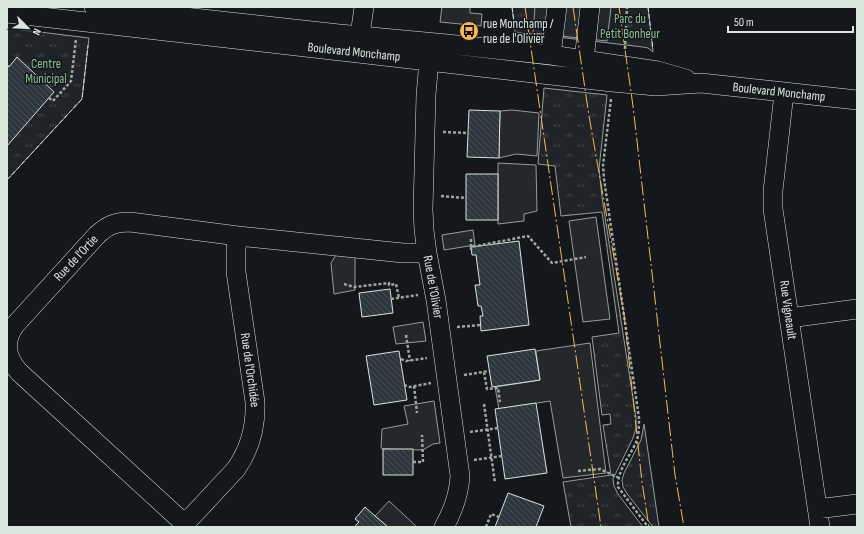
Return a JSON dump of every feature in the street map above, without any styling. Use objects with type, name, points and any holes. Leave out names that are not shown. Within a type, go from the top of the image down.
[{"type":"street","name":"Boulevard Monchamp","points":[[94,7],[149,10],[359,44]]},
{"type":"street","points":[[359,44],[364,7]]},
{"type":"street","points":[[551,55],[557,7]]},
{"type":"street","points":[[584,60],[590,7]]},
{"type":"street","name":"Boulevard Monchamp","points":[[7,13],[430,51],[551,55],[658,71],[701,83],[857,100]]},
{"type":"street","name":"Boulevard Monchamp","points":[[430,51],[612,82],[656,86],[701,83]]},
{"type":"street","name":"Rue de l'Olivier","points":[[430,51],[426,95],[423,209],[424,230],[435,293],[441,380],[454,434],[460,476],[458,494],[444,527]]},
{"type":"street","name":"Rue Vigneault","points":[[784,93],[773,192],[773,209],[818,518]]},
{"type":"street","name":"Rue de l'Ortie","points":[[184,525],[13,365],[7,349],[8,340],[10,332],[20,319],[97,235],[105,228],[120,222],[238,236],[427,253]]},
{"type":"street","name":"Rue de l'Orchidée","points":[[184,525],[236,469],[243,459],[252,436],[256,414],[236,272],[236,248],[238,236]]},
{"type":"street","points":[[789,318],[857,309]]},
{"type":"street","points":[[818,518],[857,504]]},
{"type":"path","points":[[625,49],[627,7]]},
{"type":"path","points":[[49,98],[53,101],[71,81],[77,34]]},
{"type":"path","points":[[611,94],[604,158],[604,178],[639,418],[639,433],[619,478],[618,487],[648,527]]},
{"type":"path","points":[[437,132],[468,133]]},
{"type":"path","points":[[436,196],[466,198]]},
{"type":"path","points":[[471,247],[528,236],[552,263],[586,257]]},
{"type":"path","points":[[471,239],[472,251]]},
{"type":"path","points":[[344,284],[354,287],[389,283],[390,285],[396,284],[399,298]]},
{"type":"path","points":[[391,299],[422,294]]},
{"type":"path","points":[[453,328],[481,325]]},
{"type":"path","points":[[406,335],[410,361]]},
{"type":"path","points":[[401,359],[410,361],[431,358]]},
{"type":"path","points":[[404,385],[410,387],[489,371]]},
{"type":"path","points":[[484,372],[487,389],[498,388],[500,402]]},
{"type":"path","points":[[414,386],[417,412]]},
{"type":"path","points":[[484,404],[495,483]]},
{"type":"path","points":[[454,434],[498,428]]},
{"type":"path","points":[[413,462],[423,462],[422,435]]},
{"type":"path","points":[[458,462],[502,456]]},
{"type":"path","points":[[578,471],[600,469],[619,478]]},
{"type":"path","points":[[486,527],[491,514],[499,517]]},
{"type":"green space","name":"Parc du Petit Bonheur","points":[[512,7],[648,7],[653,52],[648,48],[643,47],[515,32]]},
{"type":"green space","name":"Centre Municipal","points":[[7,28],[89,38],[82,99],[7,180]]},
{"type":"green space","points":[[544,88],[607,95],[599,169],[636,418],[636,428],[633,438],[613,479],[614,486],[618,494],[643,527],[571,527],[563,482],[611,475],[603,425],[611,424],[610,414],[602,415],[592,337],[619,333],[602,212],[561,216],[555,166],[538,164]]},
{"type":"green space","points":[[644,424],[659,527],[653,527],[623,487],[622,480],[624,473],[641,440]]},
{"type":"shaded area","points":[[442,7],[470,7],[470,13],[482,14],[481,26],[440,22]]},
{"type":"shaded area","points":[[535,7],[611,7],[607,41],[533,33]]},
{"type":"shaded area","points":[[512,110],[539,113],[537,156],[516,154],[499,158],[500,111]]},
{"type":"shaded area","points":[[498,163],[536,165],[537,211],[524,214],[524,221],[498,224]]},
{"type":"shaded area","points":[[596,217],[610,319],[583,322],[569,221]]},
{"type":"shaded area","points":[[473,230],[475,245],[444,250],[442,235]]},
{"type":"shaded area","points":[[336,255],[355,257],[355,290],[334,294],[331,263]]},
{"type":"shaded area","points":[[423,322],[426,341],[396,344],[393,327]]},
{"type":"shaded area","points":[[590,343],[606,473],[563,478],[550,401],[499,409],[495,387],[540,380],[536,351]]},
{"type":"shaded area","points":[[434,401],[440,443],[433,444],[423,450],[381,448],[382,429],[408,424],[404,406]]},
{"type":"shaded area","points":[[389,501],[417,527],[388,527],[375,516]]},
{"type":"building","points":[[17,57],[54,92],[7,146],[7,64],[9,67]]},
{"type":"building","points":[[469,110],[500,111],[499,158],[467,157]]},
{"type":"building","points":[[466,174],[498,174],[498,220],[466,220]]},
{"type":"building","points":[[519,241],[529,325],[481,331],[480,316],[483,316],[481,306],[478,306],[475,285],[480,285],[476,255],[472,255],[471,247]]},
{"type":"building","points":[[390,289],[393,313],[362,317],[359,293]]},
{"type":"building","points":[[535,349],[540,380],[492,387],[487,356]]},
{"type":"building","points":[[399,351],[407,400],[374,405],[366,356]]},
{"type":"building","points":[[536,403],[547,473],[505,479],[495,409]]},
{"type":"building","points":[[383,449],[413,449],[413,475],[383,475]]},
{"type":"building","points":[[508,493],[544,506],[536,527],[495,527]]},
{"type":"building","points":[[365,507],[388,527],[354,527],[359,522],[355,519]]},
{"type":"fence","points":[[512,7],[515,29]]},
{"type":"fence","points":[[648,7],[653,49]]},
{"type":"fence","points":[[7,180],[82,99],[88,45]]},
{"type":"power","points":[[525,7],[601,527]]},
{"type":"power","points":[[573,7],[589,116],[624,314],[642,482],[649,527]]},
{"type":"power","points":[[619,7],[633,106],[675,475],[684,527]]},
{"type":"place","name":"rue Monchamp / rue de l'Olivier","points":[[469,31]]}]
